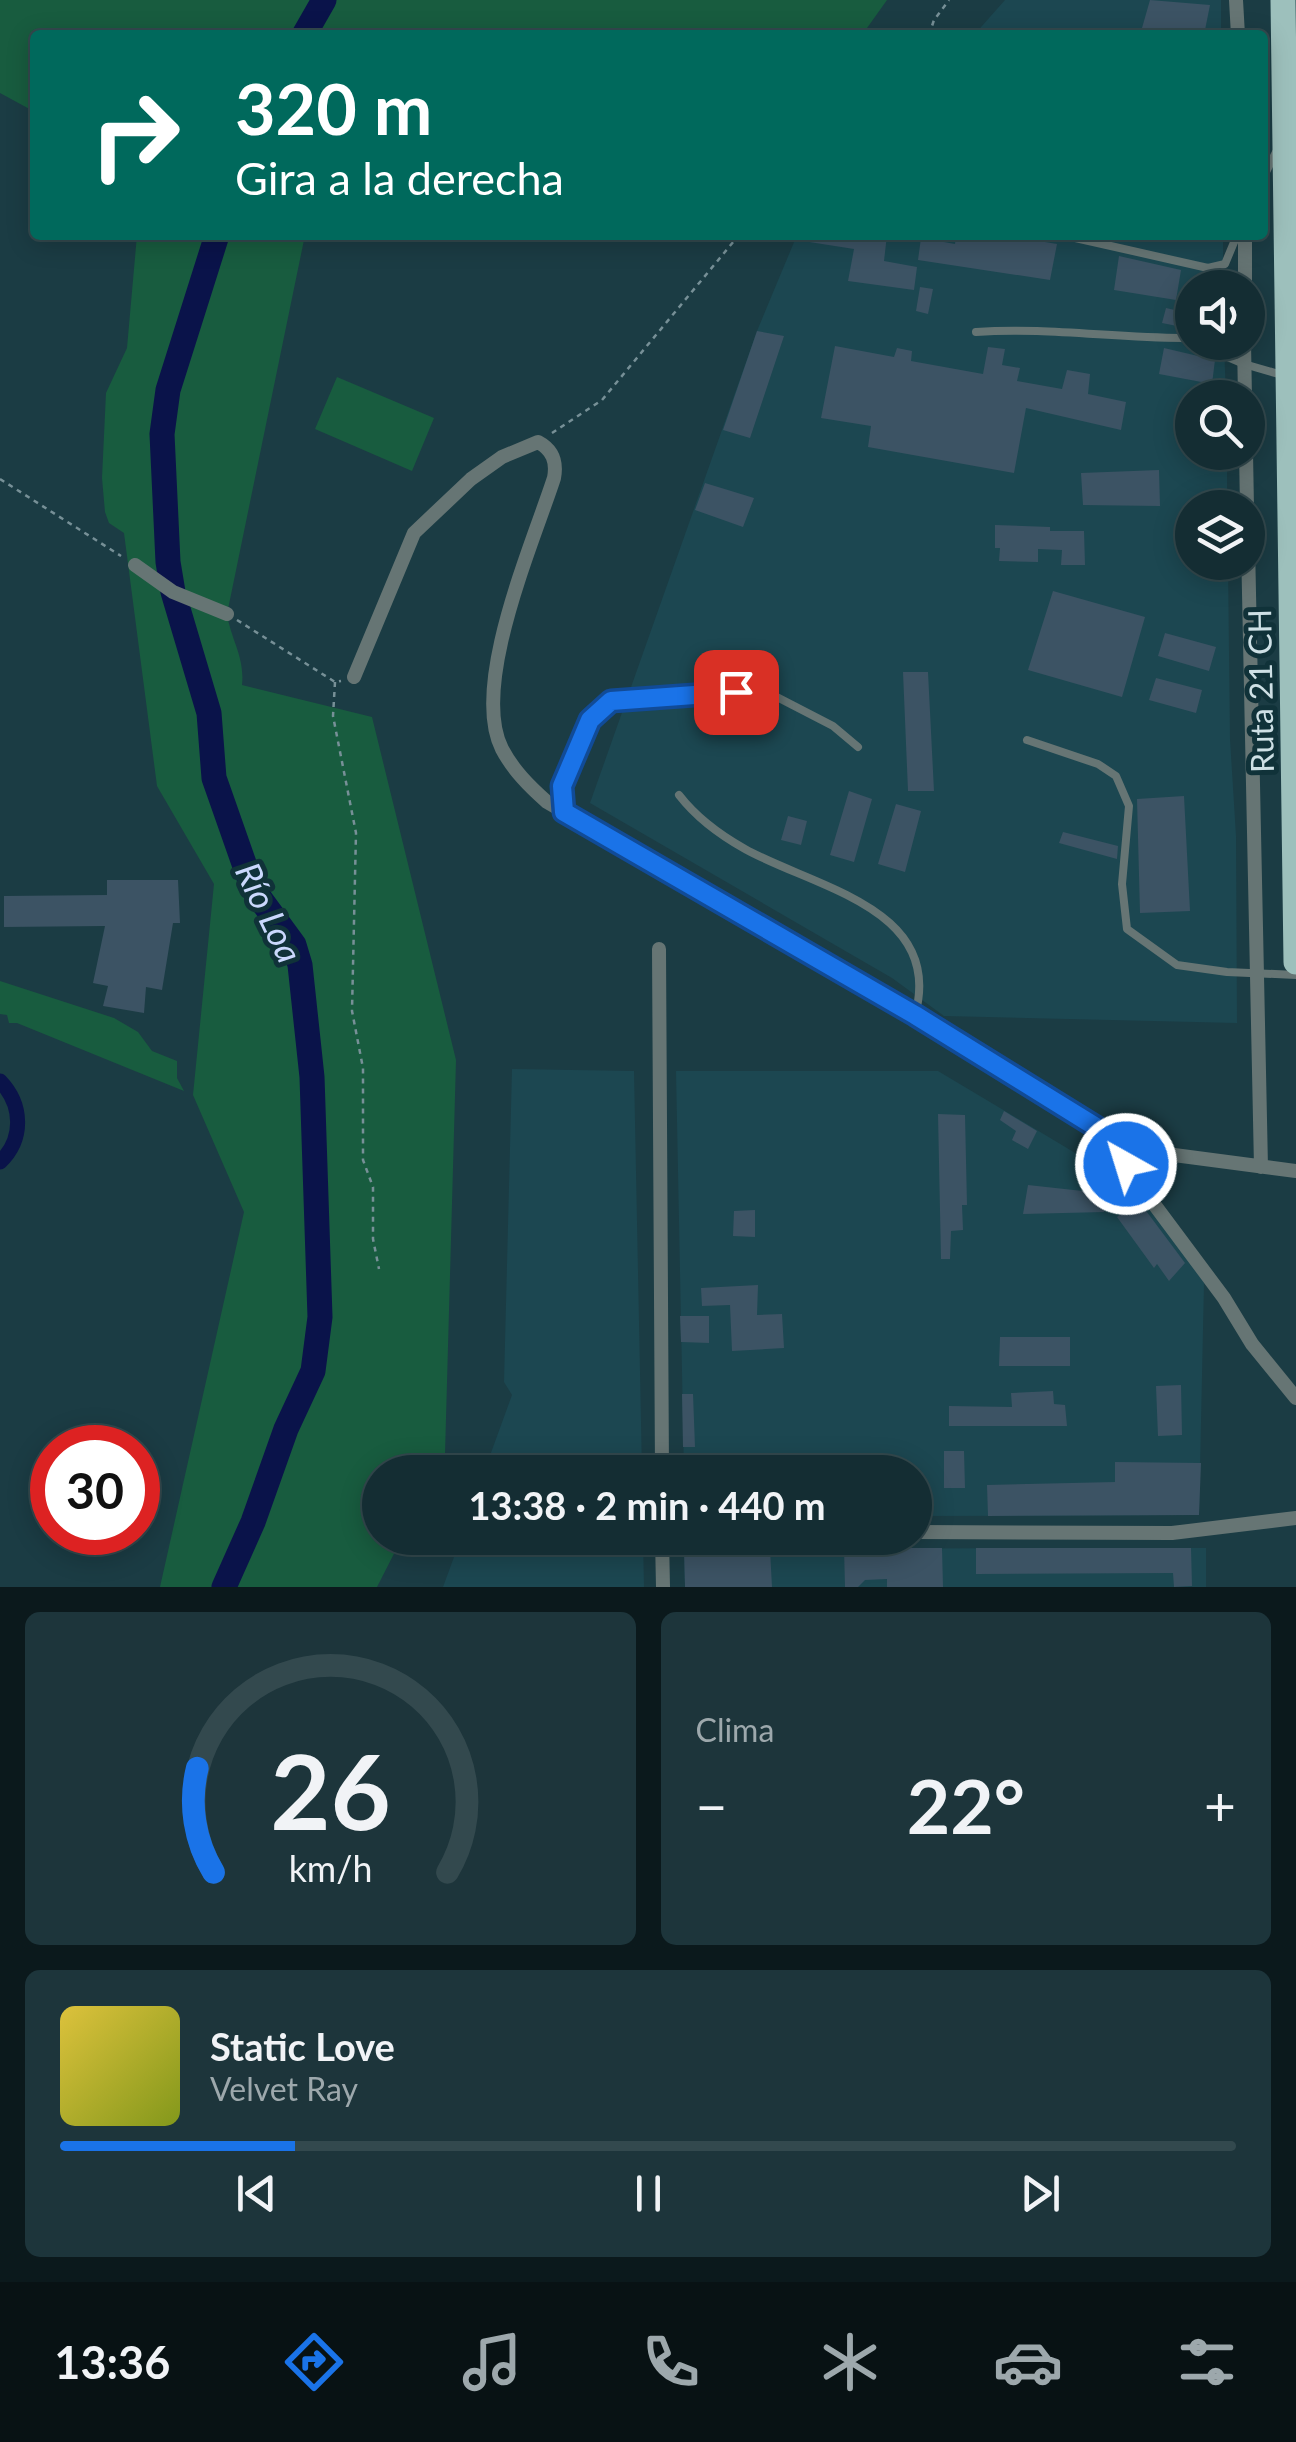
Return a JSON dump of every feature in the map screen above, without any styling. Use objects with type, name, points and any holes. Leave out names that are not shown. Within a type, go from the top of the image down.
[{"type":"highway","name":"Ruta 21 CH","points":[[1288,14],[1285,126],[1292,324],[1288,376],[1296,962]]},
{"type":"highway","points":[[1285,126],[1296,94]]},
{"type":"street","points":[[1236,0],[1238,30]]},
{"type":"street","points":[[1245,270],[1246,240]]},
{"type":"street","points":[[1244,360],[1244,380]]},
{"type":"street","points":[[354,677],[414,533],[471,478],[502,457],[538,442],[552,455],[556,466],[554,478],[496,658],[493,703],[500,745],[520,777],[546,802],[915,1015],[1096,1127],[1160,1153],[1296,1171]]},
{"type":"street","points":[[135,565],[173,592],[227,614]]},
{"type":"street","points":[[1249,580],[1262,1167]]},
{"type":"street","points":[[658,949],[662,1455]]},
{"type":"street","points":[[1096,1127],[1224,1298],[1252,1344],[1296,1398]]},
{"type":"street","points":[[932,1532],[1172,1533],[1296,1518]]},
{"type":"street","points":[[662,1555],[662,1587]]},
{"type":"lane","points":[[1268,166],[1285,126]]},
{"type":"lane","points":[[1084,240],[1208,268],[1225,264],[1235,240]]},
{"type":"lane","points":[[976,332],[1015,329],[1175,338]]},
{"type":"lane","points":[[1235,360],[1288,376]]},
{"type":"lane","points":[[564,812],[562,786],[590,720],[611,701],[736,692],[773,695],[833,726],[858,747]]},
{"type":"lane","points":[[1027,740],[1098,764],[1116,776],[1128,806],[1122,884],[1127,929],[1177,965],[1296,975]]},
{"type":"lane","points":[[679,795],[692,813],[745,849],[873,908],[913,948],[921,994],[915,1015]]},
{"type":"path","points":[[931,30],[949,0]]},
{"type":"path","points":[[538,442],[602,400],[735,240]]},
{"type":"path","points":[[0,480],[135,565]]},
{"type":"path","points":[[227,614],[335,682],[354,677]]},
{"type":"path","points":[[335,682],[333,716],[356,834],[352,1011],[363,1068],[364,1160],[373,1187],[373,1239],[378,1269]]},
{"type":"shaded area","points":[[1005,0],[1221,0],[1221,30],[978,30]]},
{"type":"shaded area","points":[[795,240],[1223,240],[1223,270],[1175,270],[1175,360],[1225,360],[1225,380],[1175,380],[1175,470],[1227,470],[1227,490],[1175,490],[1175,580],[1228,580],[1237,1023],[944,1016],[892,978],[590,803],[757,331]]},
{"type":"shaded area","points":[[512,1069],[634,1071],[642,1455],[490,1455],[512,1395],[504,1382]]},
{"type":"shaded area","points":[[676,1071],[938,1071],[1112,1175],[1141,1185],[1204,1283],[1199,1515],[932,1516],[932,1455],[684,1455]]},
{"type":"shaded area","points":[[1206,1548],[1206,1587],[685,1587],[684,1555],[932,1555],[932,1549]]},
{"type":"shaded area","points":[[455,1555],[643,1555],[644,1587],[443,1587]]},
{"type":"green space","points":[[0,0],[887,0],[866,30],[30,30],[30,109],[0,93]]},
{"type":"green space","points":[[137,240],[304,240],[227,614],[242,685],[372,717],[456,1060],[445,1454],[362,1455],[362,1555],[393,1555],[377,1587],[160,1587],[244,1212],[193,1095],[214,884],[157,786],[124,533],[109,523],[105,512],[102,478],[106,393],[127,348]]},
{"type":"green space","points":[[337,377],[434,418],[412,471],[315,429]]},
{"type":"green space","points":[[0,981],[114,1018],[138,1032],[152,1051],[177,1061],[177,1078],[184,1091],[9,1023],[7,1015],[0,1014]]},
{"type":"building","points":[[1150,0],[1210,5],[1205,30],[1141,30]]},
{"type":"building","points":[[886,240],[884,261],[917,267],[914,290],[848,281],[854,249],[803,241]]},
{"type":"building","points":[[921,240],[955,244],[955,240],[1033,240],[1057,244],[1050,280],[918,260]]},
{"type":"building","points":[[1119,256],[1181,270],[1175,270],[1175,300],[1114,290]]},
{"type":"building","points":[[920,287],[933,289],[928,314],[916,311]]},
{"type":"building","points":[[1166,308],[1175,310],[1175,326],[1162,323]]},
{"type":"building","points":[[757,331],[784,336],[750,438],[723,430]]},
{"type":"building","points":[[835,346],[894,357],[897,348],[912,351],[911,361],[983,374],[988,347],[1005,349],[1002,365],[1020,368],[1017,381],[1062,389],[1067,370],[1090,374],[1088,394],[1126,402],[1121,430],[1026,408],[1014,473],[868,447],[871,426],[821,418]]},
{"type":"building","points":[[1164,348],[1175,351],[1175,360],[1215,360],[1212,380],[1159,374]]},
{"type":"building","points":[[1159,470],[1160,506],[1083,505],[1081,473]]},
{"type":"building","points":[[705,483],[754,498],[743,527],[695,510]]},
{"type":"building","points":[[995,525],[1084,531],[1085,565],[1061,565],[1062,550],[1038,549],[1038,562],[999,561]]},
{"type":"building","points":[[1053,591],[1145,617],[1122,697],[1028,670]]},
{"type":"building","points":[[1165,633],[1216,647],[1209,671],[1158,656]]},
{"type":"building","points":[[903,672],[928,672],[934,791],[908,791]]},
{"type":"building","points":[[1156,678],[1202,690],[1196,713],[1149,700]]},
{"type":"building","points":[[849,791],[872,799],[854,862],[830,855]]},
{"type":"building","points":[[1184,796],[1190,911],[1140,913],[1137,799]]},
{"type":"building","points":[[896,804],[921,811],[905,872],[878,864]]},
{"type":"building","points":[[788,816],[807,821],[801,845],[781,840]]},
{"type":"building","points":[[1063,832],[1118,846],[1117,859],[1059,843]]},
{"type":"building","points":[[107,880],[178,880],[180,923],[173,923],[162,990],[146,987],[144,1013],[103,1006],[108,986],[93,983],[105,926],[4,927],[4,896],[107,895]]},
{"type":"building","points":[[1004,1111],[1037,1131],[1028,1149],[1012,1140],[1016,1131],[1000,1120]]},
{"type":"building","points":[[938,1114],[965,1115],[967,1205],[962,1205],[963,1230],[951,1231],[950,1259],[941,1259]]},
{"type":"building","points":[[1028,1185],[1110,1194],[1104,1212],[1023,1214]]},
{"type":"building","points":[[1138,1200],[1185,1263],[1169,1281],[1157,1264],[1154,1268],[1117,1217]]},
{"type":"building","points":[[755,1210],[755,1237],[733,1236],[734,1211]]},
{"type":"building","points":[[758,1285],[757,1315],[782,1314],[784,1348],[732,1351],[730,1305],[702,1306],[701,1288]]},
{"type":"building","points":[[680,1316],[709,1316],[709,1343],[681,1342]]},
{"type":"building","points":[[1000,1337],[1070,1337],[1070,1366],[999,1366]]},
{"type":"building","points":[[1181,1385],[1182,1435],[1158,1436],[1156,1386]]},
{"type":"building","points":[[1053,1391],[1054,1404],[1065,1405],[1067,1426],[949,1426],[949,1406],[1012,1407],[1011,1393]]},
{"type":"building","points":[[682,1394],[693,1394],[695,1447],[683,1447]]},
{"type":"building","points":[[944,1451],[964,1451],[965,1488],[944,1488]]},
{"type":"building","points":[[1115,1462],[1201,1463],[1199,1515],[988,1516],[987,1485],[1115,1482]]},
{"type":"building","points":[[932,1548],[942,1548],[943,1587],[887,1587],[887,1579],[865,1580],[858,1587],[845,1587],[844,1555],[932,1555]]},
{"type":"building","points":[[976,1548],[1191,1548],[1192,1586],[1174,1587],[1173,1573],[976,1574]]},
{"type":"building","points":[[684,1555],[770,1555],[772,1587],[685,1587]]},
{"type":"waterway","name":"Río Loa","points":[[307,30],[324,0]]},
{"type":"waterway","name":"Río Loa","points":[[215,240],[168,390],[162,434],[168,562],[173,592],[209,713],[214,778],[253,889],[294,945],[300,965],[312,1077],[320,1317],[313,1371],[224,1587]]},
{"type":"waterway","points":[[0,1081],[13,1101],[18,1122],[13,1143],[0,1162]]},
{"type":"route","points":[[736,692],[611,701],[590,720],[562,786],[564,812],[915,1015],[1096,1127],[1126,1164]]}]
